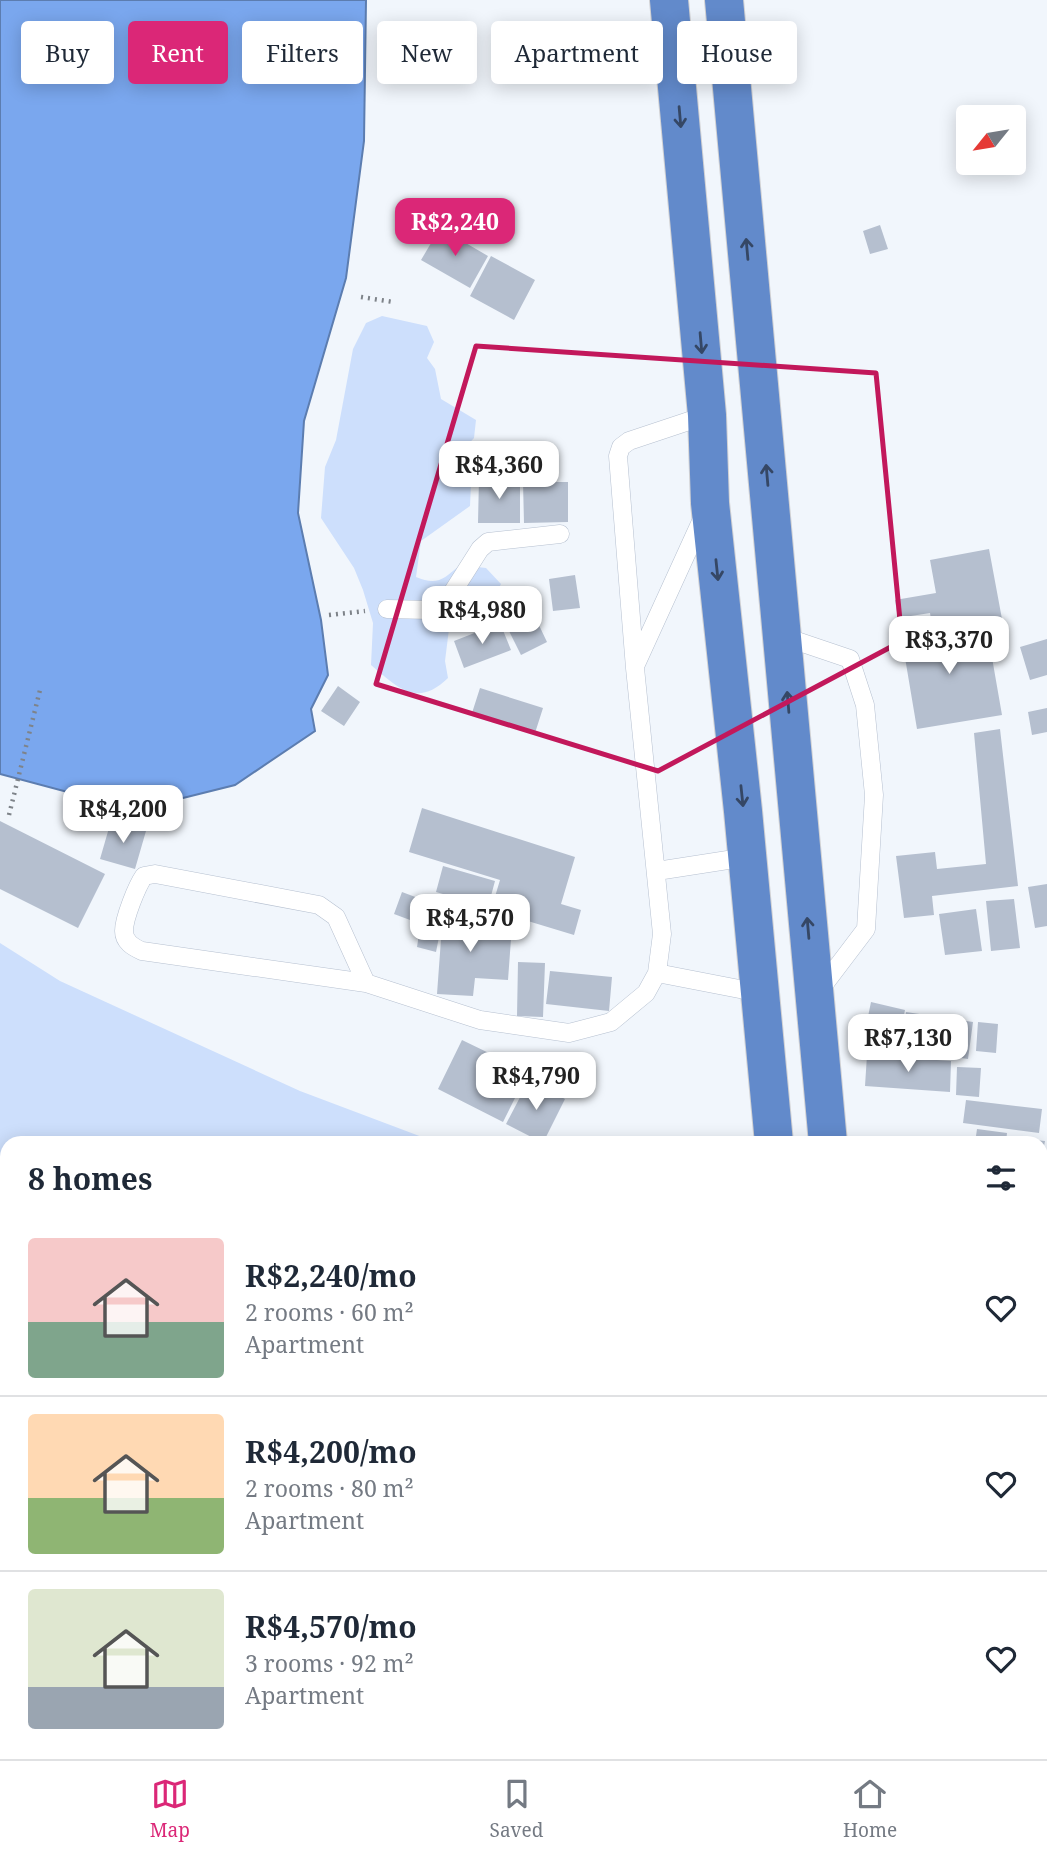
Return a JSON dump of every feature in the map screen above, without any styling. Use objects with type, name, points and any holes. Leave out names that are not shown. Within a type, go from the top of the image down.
[{"type":"highway","points":[[670,0],[707,415],[710,503],[773,1136]]},
{"type":"highway","points":[[724,0],[827,1136]]},
{"type":"lane","points":[[366,983],[336,917],[319,905],[155,874],[144,876],[138,884],[124,932],[129,945],[142,951],[366,983],[480,1020],[569,1033],[611,1022],[646,993],[657,974],[662,954],[657,871],[635,668],[618,456],[621,447],[629,441],[707,415]]},
{"type":"lane","points":[[635,668],[710,503]]},
{"type":"lane","points":[[387,609],[431,610],[452,593],[480,549],[488,542],[560,534]]},
{"type":"lane","points":[[782,636],[850,659],[865,705],[874,795],[866,929],[814,996]]},
{"type":"lane","points":[[657,871],[747,857]]},
{"type":"lane","points":[[657,974],[760,993]]},
{"type":"path","points":[[361,297],[393,302]]},
{"type":"path","points":[[329,615],[387,609]]},
{"type":"path","points":[[9,815],[41,686]]},
{"type":"highlighted area","points":[[476,346],[876,373],[902,641],[658,771],[376,684]]},
{"type":"shaded area","points":[[382,316],[427,326],[434,342],[427,358],[435,369],[441,399],[476,420],[474,438],[464,449],[461,466],[471,484],[470,506],[421,541],[416,577],[429,581],[440,580],[460,565],[486,568],[501,584],[481,620],[449,629],[445,661],[448,678],[427,692],[417,693],[399,687],[371,665],[373,623],[363,590],[354,568],[321,518],[325,467],[336,440],[353,349],[366,323]]},
{"type":"shaded area","points":[[0,943],[60,981],[300,1091],[419,1136],[0,1136]]},
{"type":"water","points":[[0,0],[366,0],[364,141],[346,278],[304,421],[298,513],[321,620],[328,675],[311,709],[315,731],[235,785],[155,805],[90,798],[0,774]]},
{"type":"building","points":[[880,225],[888,249],[870,254],[863,231]]},
{"type":"building","points":[[440,228],[488,256],[470,288],[421,260]]},
{"type":"building","points":[[491,256],[535,280],[514,320],[470,296]]},
{"type":"building","points":[[492,445],[495,464],[471,467],[469,448]]},
{"type":"building","points":[[479,478],[520,479],[520,523],[478,523]]},
{"type":"building","points":[[523,482],[568,482],[568,522],[524,523]]},
{"type":"building","points":[[989,549],[1002,619],[933,631],[930,613],[898,618],[895,600],[936,593],[930,560]]},
{"type":"building","points":[[575,575],[580,608],[553,611],[549,579]]},
{"type":"building","points":[[527,600],[547,642],[521,655],[500,613]]},
{"type":"building","points":[[926,618],[930,639],[987,629],[1002,715],[917,729],[899,622]]},
{"type":"building","points":[[500,623],[511,650],[464,668],[454,641]]},
{"type":"building","points":[[1047,639],[1047,675],[1030,680],[1020,647]]},
{"type":"building","points":[[338,686],[360,702],[344,726],[321,711]]},
{"type":"building","points":[[480,688],[543,708],[535,733],[472,713]]},
{"type":"building","points":[[1047,708],[1047,732],[1032,735],[1028,712]]},
{"type":"building","points":[[1000,729],[1018,886],[932,896],[934,915],[904,918],[896,856],[935,852],[937,869],[986,864],[974,733]]},
{"type":"building","points":[[422,808],[575,857],[561,904],[581,910],[574,935],[491,910],[500,880],[409,852]]},
{"type":"building","points":[[0,821],[105,874],[78,928],[0,889]]},
{"type":"building","points":[[111,821],[146,831],[135,869],[100,859]]},
{"type":"building","points":[[443,866],[495,881],[488,907],[436,892]]},
{"type":"building","points":[[1047,884],[1047,926],[1035,928],[1028,887]]},
{"type":"building","points":[[402,892],[442,907],[434,929],[394,914]]},
{"type":"building","points":[[1014,899],[1020,948],[991,951],[986,901]]},
{"type":"building","points":[[976,909],[982,951],[945,955],[939,914]]},
{"type":"building","points":[[443,912],[491,915],[490,937],[511,939],[508,980],[475,978],[473,996],[437,994]]},
{"type":"building","points":[[420,928],[440,932],[436,952],[417,947]]},
{"type":"building","points":[[518,962],[545,963],[543,1017],[517,1016]]},
{"type":"building","points":[[550,971],[612,977],[609,1011],[546,1004]]},
{"type":"building","points":[[871,1002],[905,1010],[897,1049],[863,1041]]},
{"type":"building","points":[[906,1012],[973,1022],[968,1059],[901,1049]]},
{"type":"building","points":[[978,1022],[998,1024],[996,1053],[976,1051]]},
{"type":"building","points":[[462,1040],[528,1072],[503,1122],[438,1089]]},
{"type":"building","points":[[867,1055],[951,1061],[950,1092],[865,1086]]},
{"type":"building","points":[[957,1067],[981,1068],[979,1097],[956,1095]]},
{"type":"building","points":[[529,1080],[565,1099],[546,1136],[529,1136],[506,1124]]},
{"type":"building","points":[[966,1100],[1042,1109],[1039,1133],[963,1123]]},
{"type":"building","points":[[977,1129],[1007,1133],[1007,1136],[976,1136]]}]
